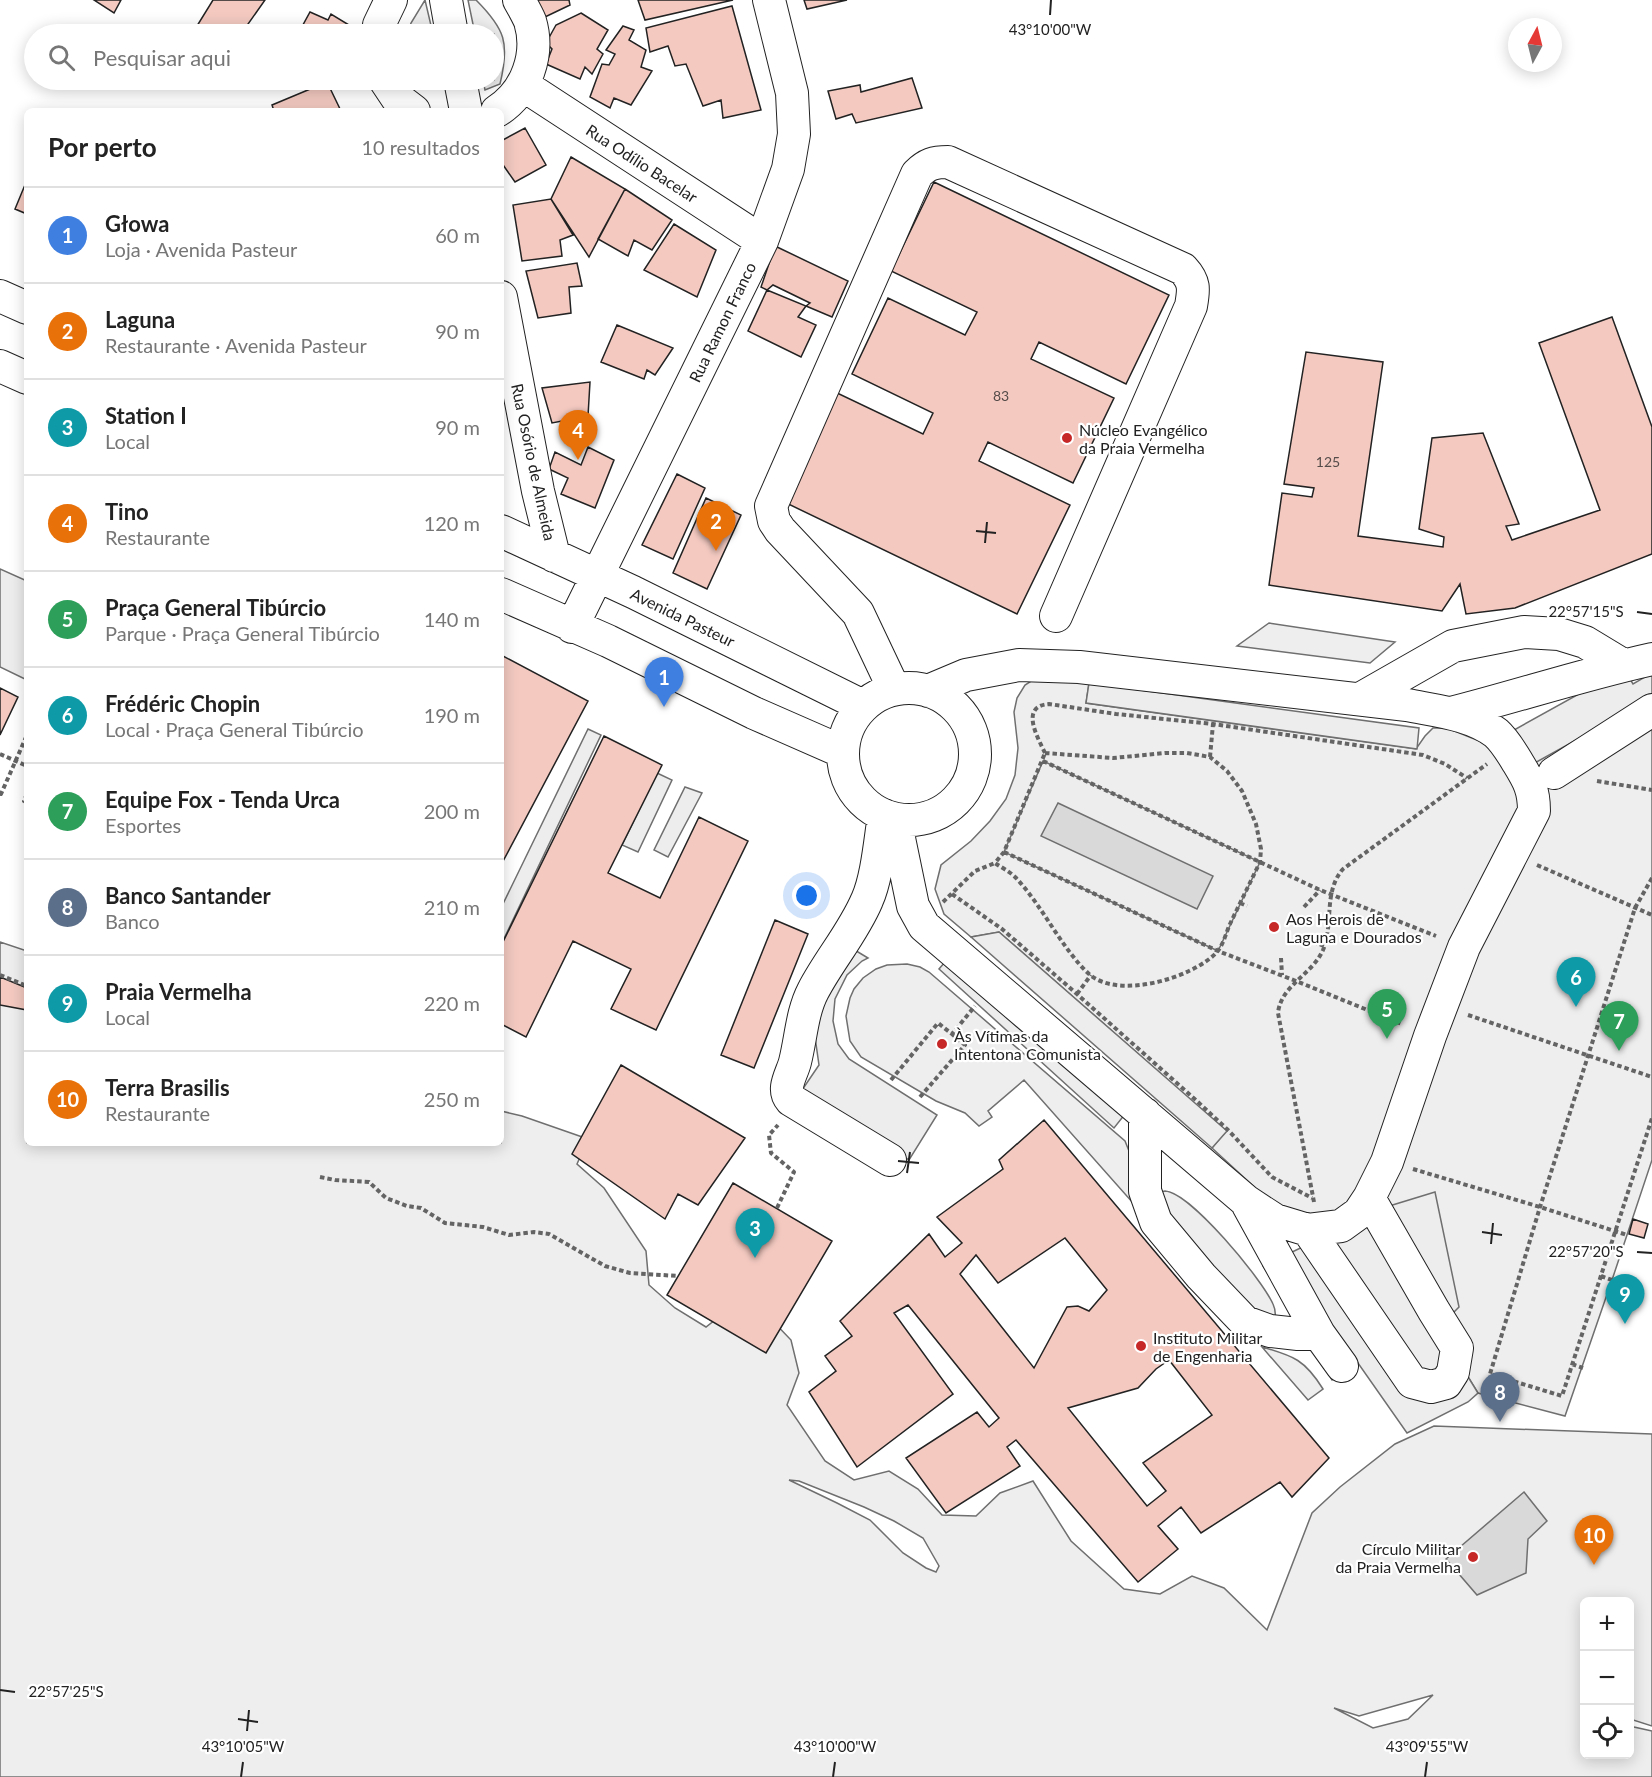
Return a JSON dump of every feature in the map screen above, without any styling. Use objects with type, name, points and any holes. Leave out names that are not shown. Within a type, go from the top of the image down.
[{"type":"street","points":[[379,24],[389,0]]},
{"type":"street","points":[[446,0],[450,24]]},
{"type":"street","points":[[501,108],[513,99],[523,85],[531,64],[534,42],[530,20],[519,0]]},
{"type":"street","name":"Rua Ramon Franco","points":[[572,627],[762,241],[788,169],[794,134],[792,93],[769,0]]},
{"type":"street","name":"Rua Odílio Bacelar","points":[[523,85],[762,241]]},
{"type":"street","points":[[392,90],[397,98],[410,108]]},
{"type":"street","points":[[462,90],[465,108]]},
{"type":"street","points":[[894,690],[858,613],[780,530],[774,520],[771,506],[917,174],[934,162],[948,162],[1183,269],[1192,279],[1191,306],[1056,616]]},
{"type":"street","points":[[0,296],[24,307]]},
{"type":"street","name":"Rua Osório de Almeida","points":[[504,313],[538,491],[555,556]]},
{"type":"street","points":[[0,366],[24,377]]},
{"type":"street","name":"Avenida Pasteur","points":[[504,532],[633,592],[863,706]]},
{"type":"street","points":[[504,595],[608,641],[754,713],[843,752]]},
{"type":"street","points":[[1360,699],[1453,646],[1524,632],[1559,634],[1637,662]]},
{"type":"street","points":[[1451,713],[1637,662]]},
{"type":"street","points":[[890,817],[913,906],[924,926],[1246,1202],[1275,1220],[1313,1219],[1341,1226],[1359,1213],[1387,1162],[1430,1036],[1464,947],[1534,811],[1534,794],[1510,748],[1496,734],[1476,722],[1451,713],[1360,699],[1079,667],[1019,665],[966,675],[928,691]]},
{"type":"street","points":[[911,688],[928,691],[949,701],[964,717],[974,738],[975,760],[970,781],[957,800],[939,813],[918,820],[890,817],[870,808],[849,783],[844,768],[845,735],[852,719],[863,706],[878,696],[894,690],[911,688]]},
{"type":"street","points":[[1554,773],[1652,710]]},
{"type":"street","points":[[890,817],[867,899],[850,932],[812,992],[786,1094],[791,1100],[890,1160]]},
{"type":"street","points":[[1145,1114],[1145,1191],[1156,1222],[1201,1276],[1245,1322],[1270,1331],[1319,1334]]},
{"type":"street","points":[[1313,1219],[1412,1382],[1431,1387],[1446,1383],[1453,1372],[1457,1347],[1369,1198]]},
{"type":"street","points":[[1246,1202],[1319,1334],[1342,1366]]},
{"type":"path","points":[[924,926],[975,871],[995,863],[1004,852],[1043,761],[1045,753],[1032,719],[1035,710],[1044,704],[1214,724],[1423,755],[1445,764],[1467,778]]},
{"type":"path","points":[[1210,757],[1214,724]]},
{"type":"path","points":[[0,794],[24,742]]},
{"type":"path","points":[[1313,1219],[1278,1013],[1279,1005],[1296,981],[1312,968],[1328,938],[1333,884],[1343,869],[1510,748]]},
{"type":"path","points":[[995,863],[1016,877],[1090,975],[1107,983],[1129,986],[1155,982],[1200,966],[1218,951],[1260,862],[1261,849],[1256,824],[1242,791],[1227,771],[1210,757],[1187,753],[1113,758],[1045,753]]},
{"type":"path","points":[[0,754],[24,765]]},
{"type":"path","points":[[1043,761],[1320,890],[1464,947]]},
{"type":"path","points":[[1554,773],[1652,790]]},
{"type":"path","points":[[1004,852],[1218,951],[1430,1036]]},
{"type":"path","points":[[1512,854],[1652,915]]},
{"type":"path","points":[[1652,878],[1635,908],[1540,1207],[1490,1374],[1562,1396],[1652,1118]]},
{"type":"path","points":[[1304,907],[1320,890]]},
{"type":"path","points":[[952,894],[1002,929],[1199,1103],[1313,1219]]},
{"type":"path","points":[[1240,903],[1247,906]]},
{"type":"path","points":[[1306,939],[1324,946]]},
{"type":"path","points":[[1281,958],[1282,975]]},
{"type":"path","points":[[0,975],[24,985]]},
{"type":"path","points":[[1077,994],[1090,975]]},
{"type":"path","points":[[952,1034],[976,1006]]},
{"type":"path","points":[[1441,1006],[1652,1077]]},
{"type":"path","points":[[891,1080],[938,1023],[965,1045],[920,1097]]},
{"type":"path","points":[[777,1208],[794,1172],[771,1153],[769,1135],[781,1122]]},
{"type":"path","points":[[1387,1162],[1627,1235]]},
{"type":"path","points":[[320,1177],[369,1182],[386,1198],[407,1206],[421,1208],[445,1223],[483,1227],[509,1235],[534,1232],[549,1234],[605,1266],[630,1273],[678,1276]]},
{"type":"path","points":[[1601,1276],[1612,1280]]},
{"type":"path","points":[[1572,1364],[1582,1368]]},
{"type":"shaded area","points":[[425,0],[431,24],[411,23]]},
{"type":"shaded area","points":[[468,0],[476,0],[496,24],[473,24]]},
{"type":"shaded area","points":[[0,569],[24,580],[24,679],[0,667]]},
{"type":"shaded area","points":[[1269,623],[1395,642],[1370,663],[1237,646]]},
{"type":"shaded area","points":[[1624,669],[1633,684],[1652,673],[1652,698],[1533,764],[1514,730]]},
{"type":"shaded area","points":[[1039,676],[1089,683],[1086,703],[1416,749],[1433,728],[1447,728],[1494,747],[1652,698],[1652,1160],[1565,1416],[1478,1393],[1438,1328],[1386,1207],[1288,1218],[1212,1148],[1226,1131],[999,932],[971,937],[944,914],[935,889],[941,865],[971,841],[1006,799],[1015,775],[1018,748],[1014,712],[1017,698],[1025,685]]},
{"type":"shaded area","points":[[1089,683],[1419,728],[1417,749],[1086,703]]},
{"type":"shaded area","points":[[588,729],[601,735],[504,939],[504,902]]},
{"type":"shaded area","points":[[1043,761],[1260,862],[1218,951],[1004,852]]},
{"type":"shaded area","points":[[657,773],[672,780],[638,852],[622,845]]},
{"type":"shaded area","points":[[685,787],[702,793],[668,857],[654,850]]},
{"type":"shaded area","points":[[1058,803],[1213,876],[1197,909],[1041,836]]},
{"type":"shaded area","points":[[999,932],[1227,1131],[1212,1148],[971,937]]},
{"type":"shaded area","points":[[0,942],[24,950],[24,1146],[504,1146],[504,1112],[588,1139],[577,1164],[604,1188],[646,1251],[649,1285],[675,1308],[706,1327],[734,1305],[766,1314],[791,1340],[799,1373],[787,1405],[825,1461],[854,1480],[889,1471],[918,1489],[942,1515],[976,1516],[1000,1493],[1033,1481],[1071,1541],[1124,1589],[1160,1594],[1192,1576],[1224,1588],[1267,1630],[1312,1513],[1340,1487],[1395,1444],[1434,1426],[1652,1434],[1652,1726],[1634,1720],[1634,1597],[1580,1597],[1580,1759],[1634,1759],[1634,1727],[1652,1731],[1652,1777],[0,1777]],"holes":[[[789,1480],[799,1481],[864,1507],[923,1538],[939,1566],[936,1572],[903,1553],[870,1520]],[[1433,1695],[1408,1719],[1373,1728],[1334,1708],[1359,1716]]]},
{"type":"shaded area","points":[[848,946],[868,958],[847,975],[835,999],[833,1021],[838,1044],[849,1059],[937,1115],[909,1160],[800,1093],[819,1065],[813,1023]]},
{"type":"shaded area","points":[[951,955],[1129,1109],[1114,1128],[939,969]]},
{"type":"shaded area","points":[[907,964],[929,972],[1125,1141],[1141,1212],[1024,1080],[988,1111],[992,1117],[979,1126],[965,1113],[936,1101],[861,1057],[850,1041],[846,1016],[854,989],[863,978],[876,969],[887,965]]},
{"type":"shaded area","points":[[1165,1191],[1176,1195],[1191,1206],[1241,1258],[1273,1304],[1276,1313],[1275,1322],[1269,1324],[1180,1242],[1160,1192]]},
{"type":"shaded area","points":[[1435,1192],[1459,1307],[1438,1328],[1478,1393],[1468,1402],[1407,1433],[1358,1363],[1332,1380],[1288,1303],[1263,1266],[1386,1207]]},
{"type":"shaded area","points":[[1262,1347],[1298,1360],[1310,1371],[1323,1389],[1308,1400]]},
{"type":"shaded area","points":[[1524,1492],[1547,1521],[1528,1539],[1526,1573],[1477,1595],[1446,1559]]},
{"type":"building","points":[[94,0],[121,0],[114,13]]},
{"type":"building","points":[[213,0],[265,0],[248,24],[198,24]]},
{"type":"building","points":[[535,0],[569,0],[570,5],[545,17]]},
{"type":"building","points":[[638,0],[733,0],[645,20]]},
{"type":"building","points":[[804,0],[847,0],[807,9]]},
{"type":"building","points":[[732,6],[761,110],[723,118],[721,100],[703,106],[686,64],[675,66],[668,46],[650,52],[646,28]]},
{"type":"building","points":[[310,12],[328,20],[331,14],[347,24],[303,24]]},
{"type":"building","points":[[581,13],[608,30],[597,49],[603,54],[592,74],[585,67],[580,79],[546,64],[552,49],[546,43],[556,25]]},
{"type":"building","points":[[623,26],[634,30],[629,40],[646,50],[641,67],[652,71],[631,105],[614,98],[610,108],[590,97],[602,64],[609,65],[615,54],[606,50]]},
{"type":"building","points":[[912,78],[922,108],[856,123],[852,114],[836,119],[828,91],[860,85],[861,92]]},
{"type":"building","points":[[308,90],[331,90],[340,108],[273,108],[272,105]]},
{"type":"building","points":[[525,128],[546,165],[515,182],[504,166],[504,139]]},
{"type":"building","points":[[571,157],[625,189],[589,257],[551,199]]},
{"type":"building","points":[[934,182],[1169,295],[1126,384],[1039,342],[1031,359],[1114,398],[1073,483],[988,442],[979,461],[1070,505],[1017,614],[780,500],[833,391],[923,434],[933,413],[852,374],[888,298],[965,335],[977,312],[891,271]]},
{"type":"building","points":[[24,187],[24,213],[15,209]]},
{"type":"building","points":[[625,189],[672,220],[652,250],[634,240],[628,256],[598,239]]},
{"type":"building","points":[[551,199],[573,235],[560,240],[562,256],[522,261],[513,205]]},
{"type":"building","points":[[674,224],[716,250],[697,297],[644,270]]},
{"type":"building","points":[[775,246],[848,281],[832,317],[806,306],[810,303],[773,285],[767,290],[761,287]]},
{"type":"building","points":[[577,263],[582,286],[569,287],[571,313],[538,318],[526,271]]},
{"type":"building","points":[[767,290],[806,306],[798,317],[816,325],[801,357],[748,331]]},
{"type":"building","points":[[1612,317],[1652,427],[1652,554],[1515,608],[1466,614],[1460,584],[1442,611],[1269,585],[1282,493],[1312,497],[1314,488],[1284,484],[1306,352],[1383,362],[1358,536],[1443,547],[1444,537],[1419,529],[1432,438],[1483,433],[1519,524],[1506,526],[1512,540],[1600,510],[1539,343]]},
{"type":"building","points":[[617,325],[673,348],[655,375],[647,370],[644,379],[601,362]]},
{"type":"building","points":[[590,382],[588,416],[552,423],[542,388]]},
{"type":"building","points":[[588,447],[614,460],[595,508],[561,494],[568,478],[549,469],[555,452],[581,465]]},
{"type":"building","points":[[677,474],[705,488],[673,559],[642,545]]},
{"type":"building","points":[[706,498],[741,515],[707,589],[673,573]]},
{"type":"building","points":[[504,657],[588,701],[504,859]]},
{"type":"building","points":[[0,688],[18,697],[0,735]]},
{"type":"building","points":[[604,736],[662,765],[608,873],[660,898],[699,817],[748,841],[656,1030],[611,1009],[631,969],[573,941],[526,1037],[504,1026],[504,940]]},
{"type":"building","points":[[775,920],[808,934],[754,1068],[721,1055]]},
{"type":"building","points":[[0,977],[24,987],[24,1009],[0,1005]]},
{"type":"building","points":[[621,1065],[745,1138],[698,1205],[678,1194],[665,1219],[572,1154]]},
{"type":"building","name":"Instituto Militar de Engenharia","points":[[1044,1120],[1329,1458],[1292,1497],[1280,1482],[1201,1533],[1181,1507],[1158,1526],[1178,1549],[1138,1582],[1016,1440],[1007,1447],[1020,1466],[946,1513],[906,1458],[977,1412],[989,1427],[999,1418],[908,1305],[894,1313],[953,1394],[857,1467],[809,1392],[836,1371],[825,1356],[852,1336],[840,1321],[929,1234],[945,1257],[962,1243],[937,1217],[1003,1169],[999,1160]],"holes":[[[1065,1238],[1107,1290],[1089,1311],[1078,1306],[1067,1307],[1034,1368],[960,1274],[976,1255],[998,1283]],[[1169,1360],[1212,1415],[1143,1463],[1166,1491],[1147,1506],[1068,1408],[1138,1388],[1156,1369]]]},
{"type":"building","points":[[733,1183],[832,1241],[766,1353],[667,1295]]},
{"type":"building","points":[[1633,1219],[1648,1224],[1644,1238],[1629,1234]]},
{"type":"building","points":[[1612,1287],[1627,1292],[1624,1304],[1608,1300]]},
{"type":"place","name":"Núcleo Evangélico da Praia Vermelha","points":[[1067,438]]},
{"type":"place","name":"Tino","points":[[578,460]]},
{"type":"place","name":"Laguna","points":[[716,551]]},
{"type":"place","name":"Głowa","points":[[664,707]]},
{"type":"place","name":"Aos Herois de Laguna e Dourados","points":[[1274,927]]},
{"type":"place","name":"Frédéric Chopin","points":[[1576,1007]]},
{"type":"place","name":"Praça General Tibúrcio","points":[[1387,1039]]},
{"type":"place","name":"Às Vítimas da Intentona Comunista","points":[[942,1044]]},
{"type":"place","name":"Equipe Fox - Tenda Urca","points":[[1619,1051]]},
{"type":"place","name":"Station I","points":[[755,1258]]},
{"type":"place","name":"Praia Vermelha","points":[[1625,1324]]},
{"type":"place","name":"Instituto Militar de Engenharia","points":[[1141,1346]]},
{"type":"place","name":"Banco Santander","points":[[1500,1422]]},
{"type":"place","name":"Círculo Militar da Praia Vermelha","points":[[1473,1557]]},
{"type":"place","name":"Terra Brasilis","points":[[1594,1565]]}]
